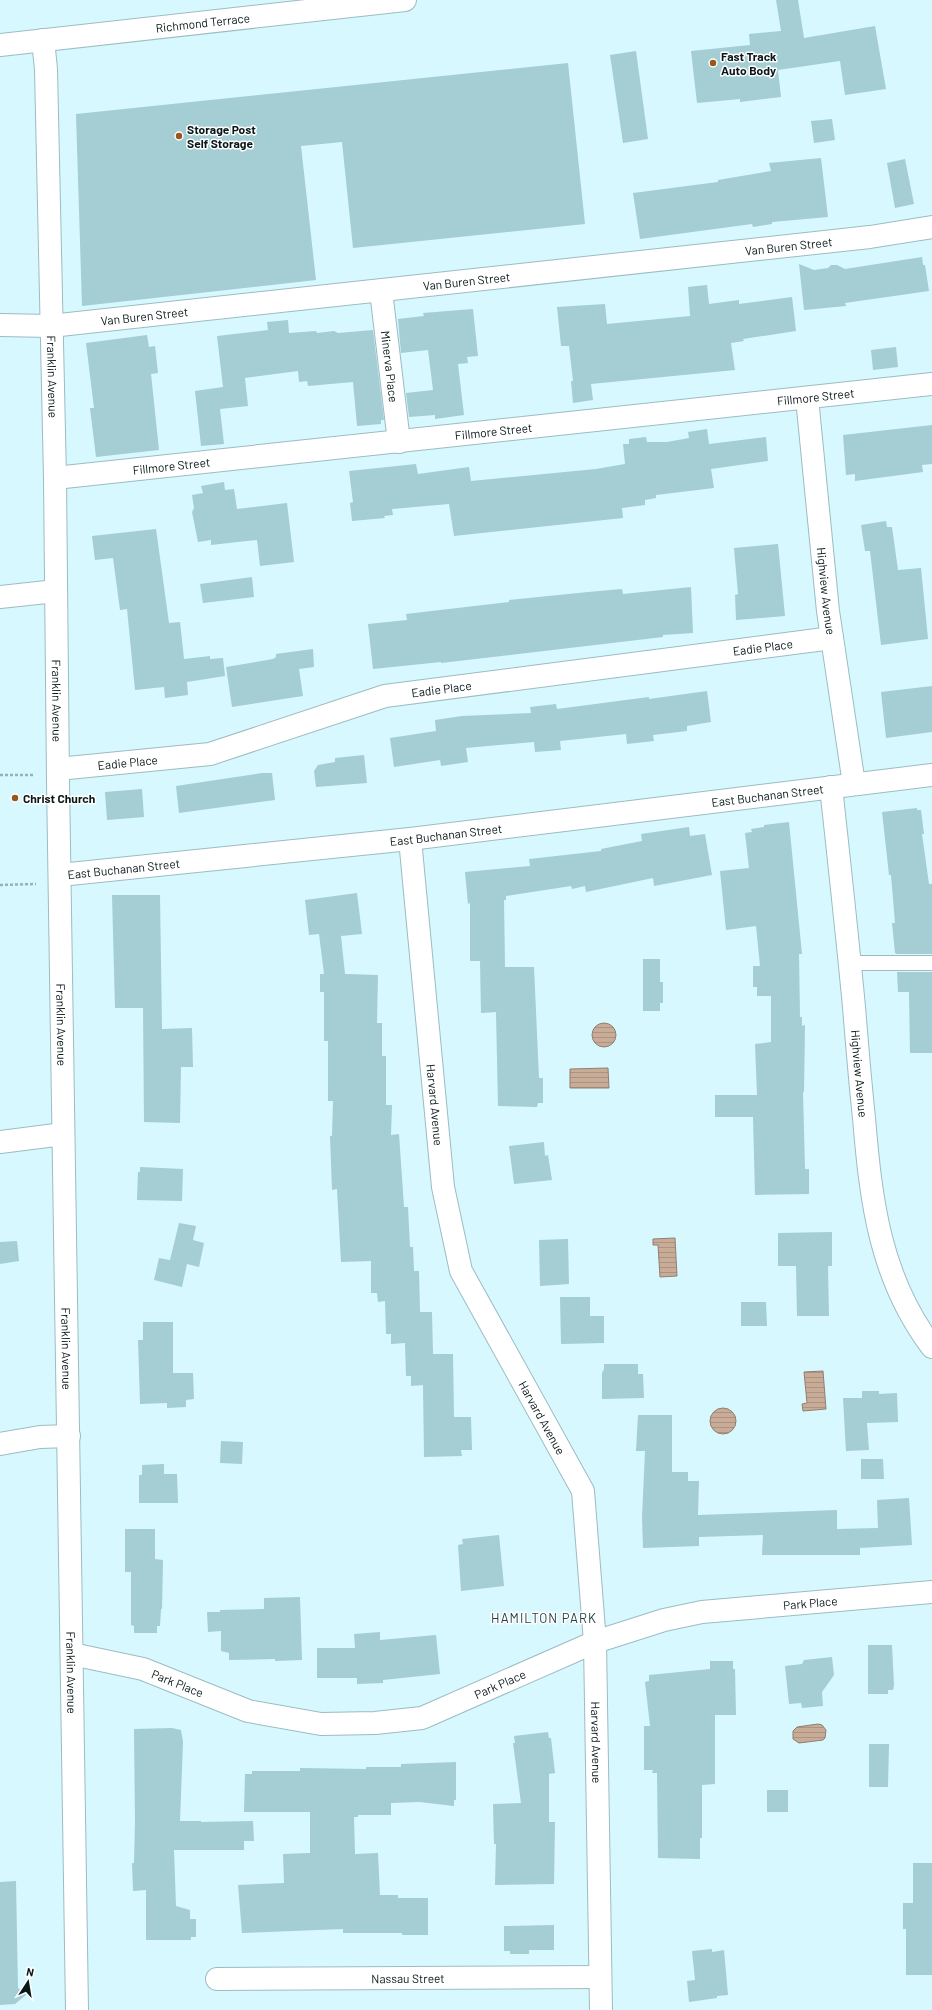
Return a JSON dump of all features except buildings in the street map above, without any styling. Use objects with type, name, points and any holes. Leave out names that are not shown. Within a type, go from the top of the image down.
[{"type":"street","name":"Richmond Terrace","points":[[0,45],[405,0]]},
{"type":"street","name":"Franklin Avenue","points":[[43,40],[46,69],[55,478],[63,1134],[77,2010]]},
{"type":"street","name":"Van Buren Street","points":[[0,325],[52,326],[870,237],[932,227]]},
{"type":"street","name":"Minerva Place","points":[[381,291],[399,442]]},
{"type":"street","name":"Fillmore Street","points":[[55,478],[932,384]]},
{"type":"street","name":"Highview Avenue","points":[[807,398],[828,611],[854,784]]},
{"type":"street","points":[[0,597],[56,591]]},
{"type":"street","name":"Eadie Place","points":[[58,769],[210,754],[385,696],[832,638]]},
{"type":"street","name":"East Buchanan Street","points":[[60,875],[410,839],[932,775]]},
{"type":"street","name":"Highview Avenue","points":[[831,787],[850,963],[869,1176],[878,1231],[893,1279],[915,1324],[932,1347]]},
{"type":"street","name":"Harvard Avenue","points":[[410,839],[443,1187],[461,1271],[583,1491],[595,1642],[601,2010]]},
{"type":"street","points":[[0,1142],[63,1134]]},
{"type":"street","points":[[0,1444],[40,1437],[69,1436]]},
{"type":"street","name":"Park Place","points":[[72,1654],[143,1669],[248,1711],[321,1724],[374,1723],[422,1718],[595,1642],[656,1622],[702,1612],[932,1592]]},
{"type":"street","name":"Nassau Street","points":[[216,1979],[600,1977]]},
{"type":"lane","points":[[850,963],[932,962]]},
{"type":"path","points":[[0,775],[34,775]]},
{"type":"path","points":[[0,884],[36,884]]},
{"type":"shaded area","points":[[604,1023],[613,1026],[616,1035],[613,1044],[604,1047],[595,1044],[592,1035],[595,1026]]},
{"type":"shaded area","points":[[608,1068],[609,1088],[570,1088],[570,1069]]},
{"type":"shaded area","points":[[675,1238],[677,1276],[660,1277],[658,1245],[653,1245],[653,1239]]},
{"type":"shaded area","points":[[823,1371],[826,1409],[803,1411],[802,1404],[807,1403],[804,1372]]},
{"type":"shaded area","points":[[723,1408],[732,1412],[736,1421],[732,1430],[723,1434],[714,1430],[710,1421],[714,1412]]},
{"type":"shaded area","points":[[818,1724],[822,1725],[826,1730],[825,1738],[823,1740],[799,1743],[793,1739],[793,1731],[797,1727]]},
{"type":"place","name":"Fast Track Auto Body","points":[[713,63]]},
{"type":"place","name":"Storage Post Self Storage","points":[[179,136]]},
{"type":"place","name":"Christ Church","points":[[15,798]]},
{"type":"district","name":"HAMILTON PARK","points":[[544,1618]]}]
